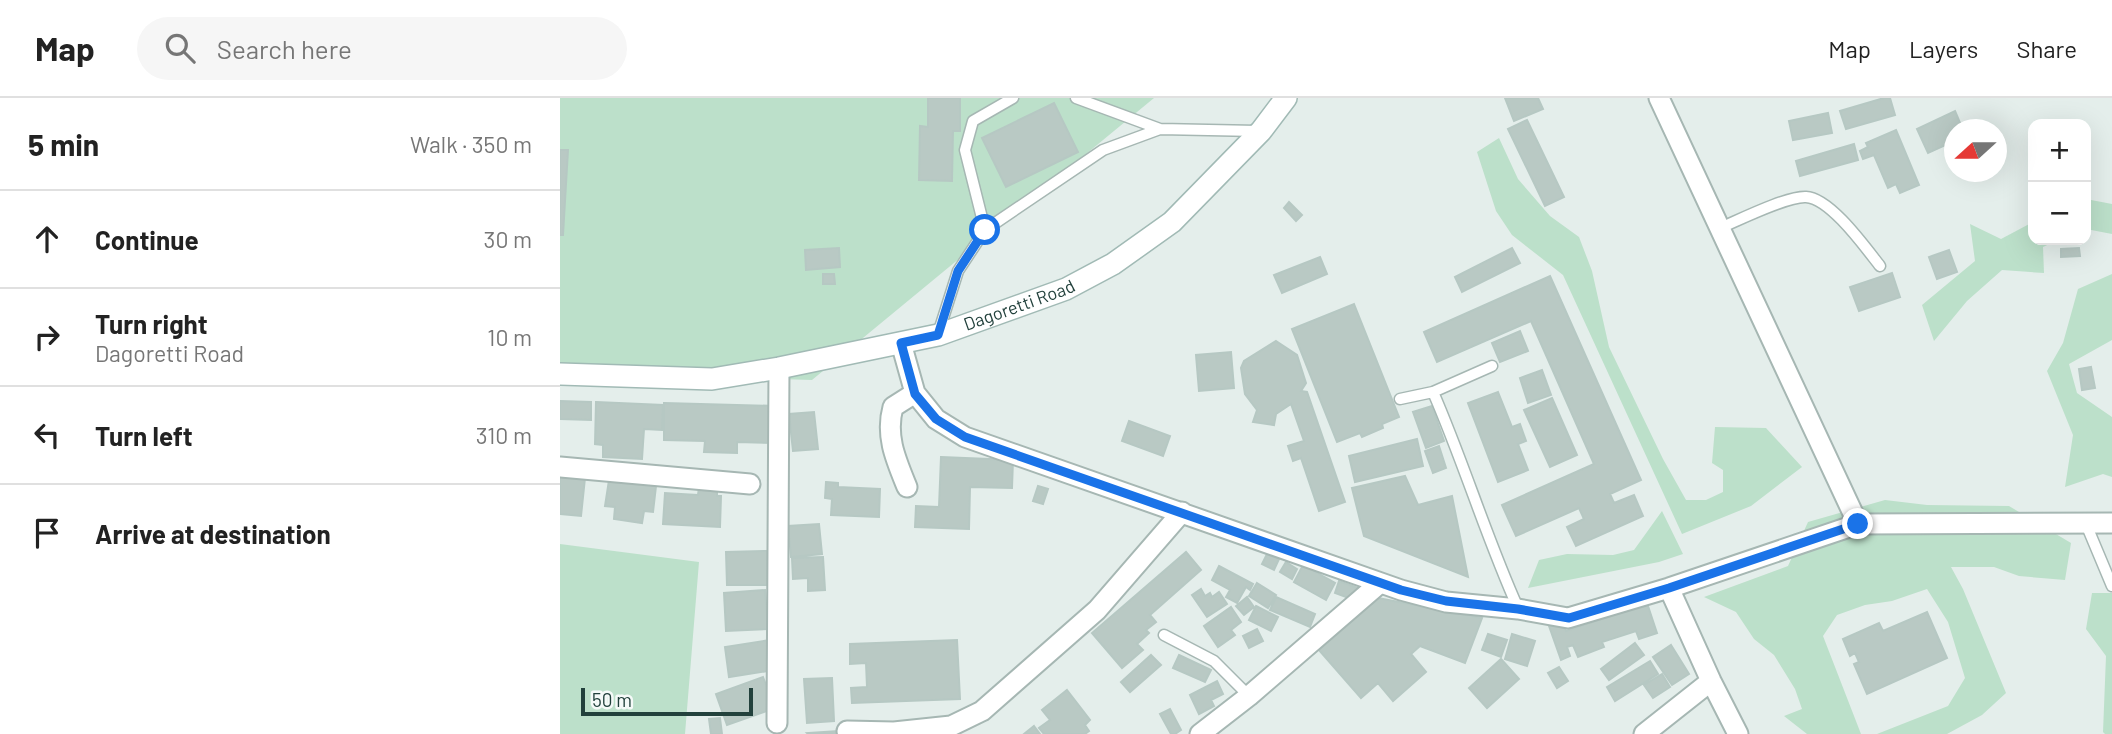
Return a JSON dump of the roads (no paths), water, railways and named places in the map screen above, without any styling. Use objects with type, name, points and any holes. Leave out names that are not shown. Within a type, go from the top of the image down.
[{"type":"main road","name":"Dagoretti Road","points":[[560,374],[712,379],[779,368],[938,335],[1066,289],[1113,264],[1172,222],[1261,131],[1286,98]]},
{"type":"street","points":[[1659,98],[1858,524]]},
{"type":"street","points":[[901,343],[915,394],[936,419],[965,437],[1380,583],[1446,601],[1569,618],[1669,588],[1858,524],[2112,523]]},
{"type":"street","points":[[777,723],[779,368]]},
{"type":"street","points":[[907,487],[894,456],[890,417],[893,407],[915,394]]},
{"type":"street","points":[[560,467],[750,484]]},
{"type":"street","points":[[847,731],[894,732],[951,726],[982,711],[1097,610],[1182,512]]},
{"type":"street","points":[[1200,734],[1249,696],[1380,583]]},
{"type":"street","points":[[1669,588],[1738,734]]},
{"type":"street","points":[[1644,734],[1711,681]]},
{"type":"lane","points":[[985,230],[965,150],[973,121],[1013,98]]},
{"type":"lane","points":[[1076,98],[1160,129],[1261,131]]},
{"type":"lane","points":[[938,335],[958,271],[985,230],[1103,150],[1160,129]]},
{"type":"lane","points":[[1720,228],[1791,199],[1807,196],[1819,201],[1840,218],[1880,265]]},
{"type":"lane","points":[[1399,399],[1433,392],[1492,366]]},
{"type":"lane","points":[[1433,392],[1494,554],[1518,609]]},
{"type":"lane","points":[[2086,524],[2112,586]]},
{"type":"lane","points":[[1164,635],[1214,662],[1249,696]]}]
